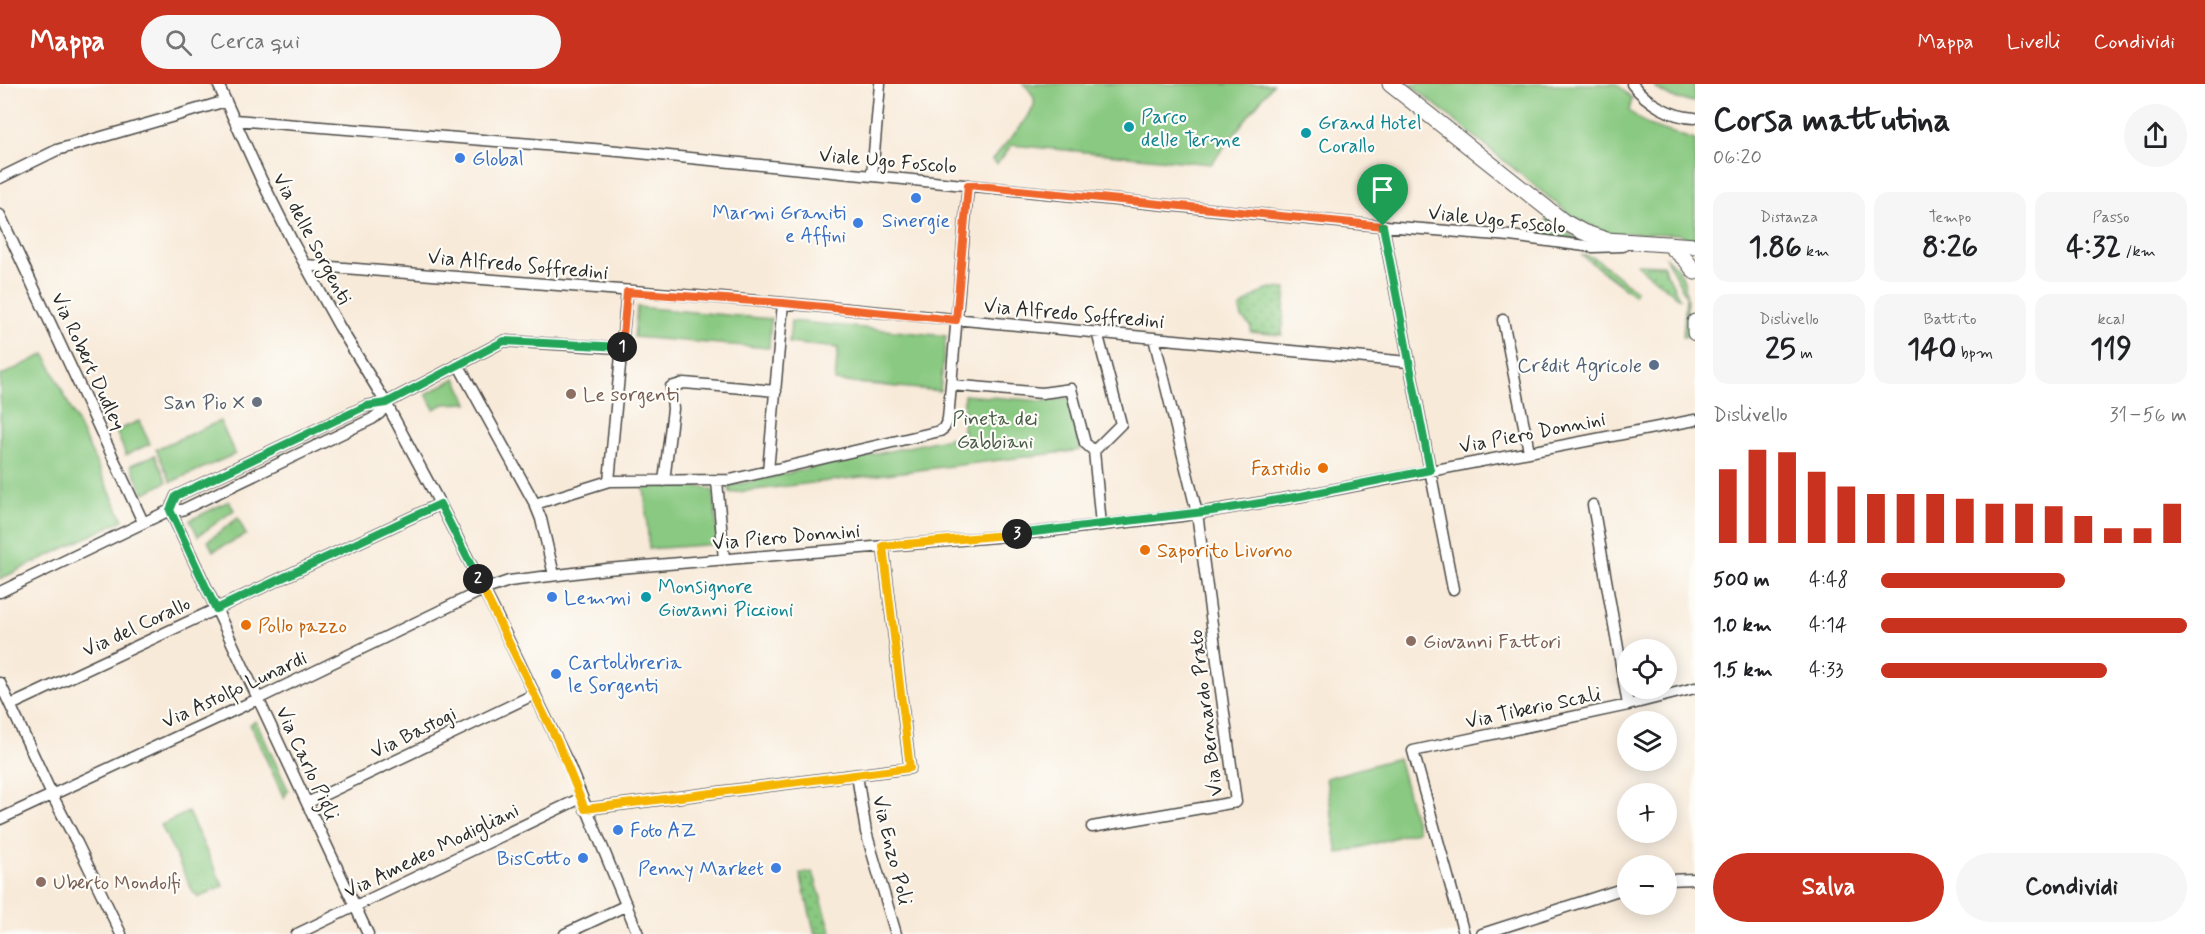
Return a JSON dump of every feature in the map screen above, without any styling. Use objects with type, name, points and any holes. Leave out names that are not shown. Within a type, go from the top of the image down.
[{"type":"main road","points":[[1390,84],[1563,221],[1583,232],[1607,240],[1695,246]]},
{"type":"main road","points":[[1668,244],[1686,260],[1695,272]]},
{"type":"main road","points":[[1695,322],[1695,333]]},
{"type":"street","name":"Via delle Sorgenti","points":[[218,84],[262,181],[306,265],[386,403],[440,504],[535,694],[568,763],[638,934]]},
{"type":"street","points":[[872,176],[880,84]]},
{"type":"street","points":[[1632,84],[1644,97],[1662,109],[1680,116],[1695,118]]},
{"type":"street","points":[[0,178],[57,150],[226,101]]},
{"type":"street","name":"Viale Ugo Foscolo","points":[[235,120],[450,136],[1383,226],[1519,237],[1593,247],[1645,244]]},
{"type":"street","points":[[535,504],[609,481],[717,481],[943,429],[948,419],[968,185]]},
{"type":"street","name":"Via Robert Dudley","points":[[0,215],[143,522]]},
{"type":"street","points":[[1383,226],[1453,589]]},
{"type":"street","name":"Via Alfredo Soffredini","points":[[306,265],[783,303],[1408,362]]},
{"type":"street","points":[[609,481],[627,292]]},
{"type":"street","points":[[768,471],[783,303]]},
{"type":"street","points":[[1503,320],[1529,451]]},
{"type":"street","points":[[1094,451],[1121,424],[1096,332]]},
{"type":"street","points":[[1154,338],[1197,513]]},
{"type":"street","points":[[0,592],[170,510],[176,496],[366,406],[386,403],[504,341],[622,348]]},
{"type":"street","points":[[458,364],[535,504],[541,519],[554,575]]},
{"type":"street","points":[[664,481],[673,409],[671,387],[684,383],[776,392]]},
{"type":"street","points":[[951,385],[1042,393],[1071,389],[1085,443],[1094,451],[1101,525]]},
{"type":"street","name":"Via Piero Donnini","points":[[483,590],[509,581],[554,575],[1101,525],[1197,513],[1301,496],[1695,420]]},
{"type":"street","points":[[717,481],[724,559]]},
{"type":"street","name":"Via del Corallo","points":[[11,705],[440,504]]},
{"type":"street","points":[[1593,505],[1628,705]]},
{"type":"street","name":"Via Carlo Pigli","points":[[170,510],[368,934]]},
{"type":"street","name":"Via Bernardo Prato","points":[[1092,827],[1236,802],[1197,513]]},
{"type":"street","name":"Via Amedeo Modigliani","points":[[297,934],[583,803],[910,768],[883,546]]},
{"type":"street","name":"Via Astolfo Lunardi","points":[[0,819],[258,699],[483,590]]},
{"type":"street","points":[[0,683],[121,934]]},
{"type":"street","name":"Via Tiberio Scali","points":[[1464,934],[1413,751],[1628,705],[1695,688]]},
{"type":"street","name":"Via Bastogi","points":[[307,803],[535,694]]},
{"type":"street","name":"Via Enzo Poli","points":[[857,775],[866,832],[896,934]]},
{"type":"street","points":[[1677,880],[1695,879]]},
{"type":"street","points":[[1482,934],[1617,891]]},
{"type":"street","points":[[565,934],[627,905]]},
{"type":"green space","name":"Parco delle Terme","points":[[1023,84],[1273,84],[1211,164],[1012,145],[997,164],[992,160],[1022,125],[1034,105],[1033,96]]},
{"type":"green space","points":[[1410,84],[1617,84],[1632,99],[1629,111],[1648,125],[1695,140],[1695,240],[1678,234],[1607,233],[1573,217]]},
{"type":"green space","points":[[1656,84],[1694,84],[1695,102],[1672,98],[1655,88]]},
{"type":"green space","points":[[1547,219],[1582,242],[1541,235]]},
{"type":"green space","points":[[1581,255],[1595,258],[1636,291],[1634,295]]},
{"type":"green space","points":[[1666,258],[1675,266],[1685,283],[1686,292],[1688,336],[1683,337],[1686,296]]},
{"type":"green space","points":[[1636,264],[1663,265],[1680,299]]},
{"type":"green space","points":[[1270,288],[1286,289],[1282,335],[1251,332],[1251,326],[1242,318],[1240,308],[1253,297]]},
{"type":"green space","points":[[637,307],[771,319],[769,348],[634,337]]},
{"type":"green space","points":[[791,321],[946,336],[940,391],[835,381],[838,348],[789,343]]},
{"type":"green space","points":[[45,354],[123,520],[0,579],[0,376]]},
{"type":"green space","points":[[456,378],[468,403],[444,404],[434,409],[426,394]]},
{"type":"green space","name":"Pineta dei Gabbiani","points":[[964,395],[1043,401],[1069,398],[1081,450],[730,493],[729,486],[963,435]]},
{"type":"green space","points":[[139,421],[150,444],[126,455],[116,431]]},
{"type":"green space","points":[[220,421],[235,454],[171,482],[156,449]]},
{"type":"green space","points":[[155,455],[167,482],[145,493],[131,465]]},
{"type":"green space","points":[[644,486],[704,487],[712,490],[718,544],[649,549]]},
{"type":"green space","points":[[229,501],[234,510],[198,536],[190,520]]},
{"type":"green space","points":[[238,518],[246,535],[213,551],[208,541]]},
{"type":"green space","points":[[256,721],[288,790],[284,798],[250,724]]},
{"type":"green space","points":[[1398,758],[1418,831],[1338,854],[1326,778]]},
{"type":"green space","points":[[188,812],[223,886],[199,897],[193,892],[161,825]]},
{"type":"green space","points":[[813,872],[832,934],[815,934],[800,874]]},
{"type":"place","name":"Parco delle Terme","points":[[1129,127]]},
{"type":"place","name":"Grand Hotel Corallo","points":[[1306,133]]},
{"type":"place","name":"Global","points":[[460,158]]},
{"type":"place","name":"Sinergie","points":[[916,198]]},
{"type":"place","name":"Marmi Graniti e Affini","points":[[858,223]]},
{"type":"place","name":"Crédit Agricole","points":[[1654,365]]},
{"type":"place","name":"Le sorgenti","points":[[571,394]]},
{"type":"place","name":"San Pio X","points":[[257,402]]},
{"type":"place","name":"Fastidio","points":[[1323,468]]},
{"type":"place","name":"Saporito Livorno","points":[[1145,550]]},
{"type":"place","name":"Lemmi","points":[[552,597]]},
{"type":"place","name":"Monsignore Giovanni Piccioni","points":[[646,597]]},
{"type":"place","name":"Pollo pazzo","points":[[246,625]]},
{"type":"place","name":"Giovanni Fattori","points":[[1411,641]]},
{"type":"place","name":"Cartolibreria le Sorgenti","points":[[556,674]]},
{"type":"place","name":"Foto AZ","points":[[618,830]]},
{"type":"place","name":"BisCotto","points":[[583,858]]},
{"type":"place","name":"Penny Market","points":[[776,868]]},
{"type":"place","name":"Uberto Mondolfi","points":[[41,882]]},
{"type":"route","points":[[968,185],[1383,226],[1430,470],[1301,496],[1197,513],[1063,530],[883,546],[910,768],[585,809],[568,763],[440,504],[216,609],[170,510],[176,496],[366,406],[386,403],[504,341],[622,348],[627,292],[783,303],[956,320],[968,185]]}]
